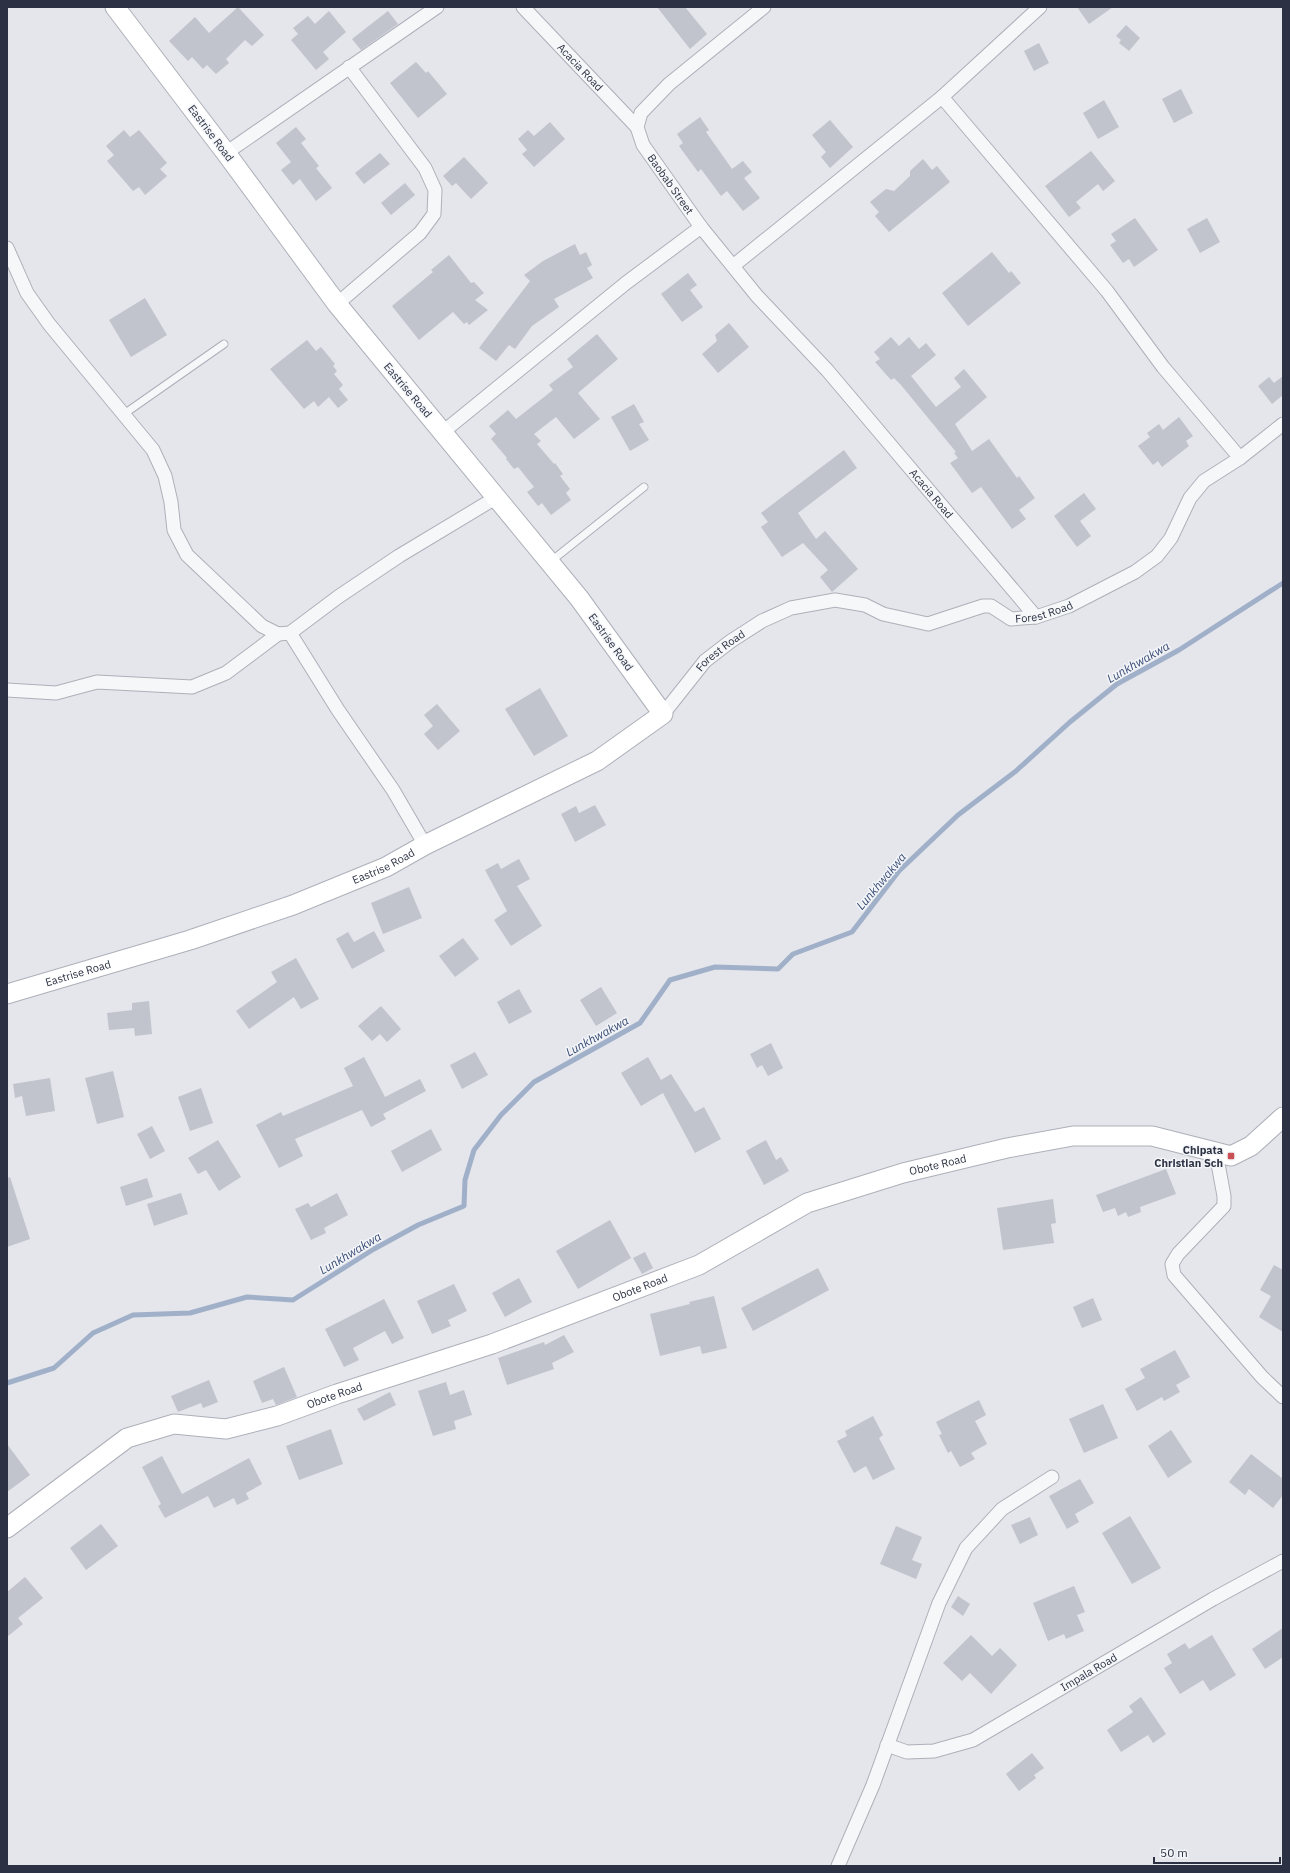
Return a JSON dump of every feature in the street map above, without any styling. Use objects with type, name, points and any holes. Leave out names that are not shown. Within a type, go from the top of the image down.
[{"type":"street","points":[[226,153],[348,67],[437,7]]},
{"type":"street","name":"Acacia Road","points":[[523,7],[637,127]]},
{"type":"street","points":[[637,127],[641,113],[669,84],[764,7]]},
{"type":"street","points":[[733,266],[942,96],[1040,7]]},
{"type":"street","name":"Eastrise Road","points":[[7,994],[190,940],[294,905],[386,867],[425,845],[597,761],[663,714],[580,598],[337,304],[117,8]]},
{"type":"street","points":[[337,304],[420,233],[434,214],[435,190],[425,168],[348,67]]},
{"type":"street","points":[[942,96],[1107,291],[1163,367],[1240,458]]},
{"type":"street","name":"Baobab Street","points":[[637,127],[643,145],[702,227],[757,296],[827,370]]},
{"type":"street","points":[[443,432],[626,283],[702,227]]},
{"type":"street","points":[[7,248],[27,293],[49,324],[153,450],[164,476],[171,502],[174,530],[187,555],[262,626],[284,634],[393,790],[425,845]]},
{"type":"street","name":"Acacia Road","points":[[827,370],[1036,616]]},
{"type":"street","name":"Forest Road","points":[[663,714],[705,662],[731,641],[762,621],[791,608],[835,600],[865,605],[883,614],[928,624],[982,606],[990,606],[1011,619],[1036,616],[1075,603],[1136,572],[1157,556],[1171,538],[1190,498],[1204,481],[1240,458],[1283,424]]},
{"type":"street","points":[[7,690],[56,693],[97,682],[192,687],[226,673],[399,556],[497,497]]},
{"type":"street","name":"Obote Road","points":[[7,1528],[127,1438],[174,1424],[226,1429],[277,1416],[338,1394],[492,1344],[699,1265],[807,1203],[902,1173],[1007,1148],[1073,1136],[1152,1136],[1232,1156],[1251,1146],[1283,1117]]},
{"type":"street","points":[[1216,1153],[1224,1196],[1224,1206],[1218,1214],[1178,1254],[1172,1264],[1174,1275],[1262,1377],[1283,1397]]},
{"type":"street","points":[[838,1866],[872,1785],[939,1602],[966,1548],[1002,1509],[1052,1477]]},
{"type":"street","name":"Impala Road","points":[[887,1745],[907,1752],[934,1750],[973,1740],[1213,1599],[1283,1561]]},
{"type":"lane","points":[[124,414],[224,344]]},
{"type":"lane","points":[[550,562],[644,487]]},
{"type":"building","points":[[238,7],[264,35],[252,46],[245,40],[226,59],[229,63],[216,74],[207,65],[203,69],[192,57],[188,61],[169,41],[195,17],[209,33]]},
{"type":"building","points":[[657,7],[685,7],[707,34],[690,49]]},
{"type":"building","points":[[1077,7],[1113,7],[1089,24]]},
{"type":"building","points":[[329,11],[346,32],[323,52],[329,59],[316,70],[291,40],[298,34],[293,28],[308,16],[315,24]]},
{"type":"building","points":[[388,11],[398,24],[361,50],[352,39]]},
{"type":"building","points":[[1126,25],[1140,38],[1129,51],[1119,43],[1121,40],[1116,36]]},
{"type":"building","points":[[1039,43],[1049,63],[1034,71],[1024,51]]},
{"type":"building","points":[[416,62],[426,73],[428,71],[447,94],[418,118],[390,83]]},
{"type":"building","points":[[1181,89],[1193,113],[1174,123],[1162,99]]},
{"type":"building","points":[[1104,100],[1119,127],[1098,139],[1083,113]]},
{"type":"building","points":[[700,117],[709,130],[706,132],[732,169],[743,161],[752,172],[744,178],[760,198],[743,211],[727,191],[721,196],[701,169],[698,172],[679,146],[683,143],[677,134]]},
{"type":"building","points":[[830,120],[853,147],[830,168],[821,157],[826,152],[812,135]]},
{"type":"building","points":[[550,122],[565,139],[534,167],[522,154],[527,150],[518,139],[528,130],[534,136]]},
{"type":"building","points":[[296,127],[306,139],[301,143],[319,166],[316,168],[332,188],[316,201],[300,179],[293,185],[281,170],[291,162],[276,143]]},
{"type":"building","points":[[124,130],[130,137],[139,130],[167,163],[160,169],[167,176],[145,195],[139,187],[133,191],[107,161],[114,155],[106,146]]},
{"type":"building","points":[[1091,151],[1115,181],[1103,191],[1098,184],[1076,202],[1081,208],[1069,217],[1045,186]]},
{"type":"building","points":[[380,153],[390,164],[364,184],[355,173]]},
{"type":"building","points":[[464,157],[488,183],[471,199],[456,183],[452,186],[443,176]]},
{"type":"building","points":[[923,159],[932,170],[937,166],[950,182],[889,232],[875,216],[879,212],[870,202],[886,189],[894,191],[910,176],[910,171]]},
{"type":"building","points":[[405,183],[415,195],[391,215],[381,203]]},
{"type":"building","points":[[1135,218],[1158,250],[1134,267],[1129,259],[1123,263],[1110,245],[1116,241],[1111,234]]},
{"type":"building","points":[[1207,218],[1220,242],[1200,253],[1187,229]]},
{"type":"building","points":[[575,244],[580,255],[586,252],[592,265],[587,268],[593,278],[554,299],[559,307],[532,326],[515,349],[509,345],[496,361],[479,348],[530,281],[524,275],[543,261]]},
{"type":"building","points":[[992,252],[1009,273],[1011,271],[1021,283],[968,326],[942,293]]},
{"type":"building","points":[[449,255],[471,283],[474,282],[484,293],[475,300],[488,310],[469,325],[467,322],[464,324],[453,312],[419,340],[392,306],[433,272],[431,270]]},
{"type":"building","points":[[688,273],[697,285],[690,290],[703,307],[682,322],[661,294]]},
{"type":"building","points":[[145,298],[167,335],[131,357],[109,320]]},
{"type":"building","points":[[729,323],[749,347],[718,373],[702,354],[717,341],[715,335]]},
{"type":"building","points":[[597,334],[618,359],[578,393],[600,419],[574,439],[556,417],[534,434],[541,441],[537,444],[554,464],[555,463],[563,474],[560,476],[570,489],[566,493],[571,500],[551,515],[542,503],[538,506],[527,492],[534,487],[518,467],[514,469],[491,439],[496,434],[489,426],[508,410],[516,419],[553,390],[549,385],[573,367],[567,359]]},
{"type":"building","points":[[891,337],[899,346],[909,337],[919,349],[926,343],[936,355],[911,376],[936,407],[961,387],[954,378],[964,369],[987,397],[955,424],[972,451],[989,439],[1017,478],[1019,476],[1035,498],[1019,510],[1026,519],[1012,529],[981,487],[972,493],[950,463],[958,458],[954,453],[956,452],[901,385],[894,378],[891,380],[875,362],[880,359],[874,352]]},
{"type":"building","points":[[307,340],[316,351],[321,347],[335,364],[333,366],[337,371],[334,374],[343,385],[339,389],[348,400],[338,408],[329,397],[318,407],[314,401],[304,409],[270,369]]},
{"type":"building","points":[[1283,376],[1283,395],[1272,404],[1258,386],[1269,377],[1274,383]]},
{"type":"building","points":[[634,404],[644,422],[639,424],[649,440],[630,451],[611,417]]},
{"type":"building","points":[[1179,417],[1193,436],[1186,441],[1189,446],[1162,467],[1158,461],[1153,465],[1138,446],[1150,437],[1147,433],[1159,424],[1163,430]]},
{"type":"building","points":[[844,450],[857,468],[798,513],[816,539],[825,531],[858,569],[832,592],[820,577],[828,570],[803,543],[782,557],[761,527],[768,522],[761,513]]},
{"type":"building","points":[[1084,493],[1096,509],[1080,521],[1091,536],[1077,547],[1054,516]]},
{"type":"building","points":[[540,688],[568,736],[534,756],[505,709]]},
{"type":"building","points":[[437,704],[460,731],[438,750],[424,734],[433,726],[424,715]]},
{"type":"building","points":[[595,805],[606,825],[575,842],[561,814],[576,806],[579,813]]},
{"type":"building","points":[[519,859],[530,879],[517,886],[542,926],[511,946],[494,920],[507,911],[485,870],[498,863],[501,869]]},
{"type":"building","points":[[409,887],[422,918],[383,934],[371,903]]},
{"type":"building","points":[[374,931],[385,951],[352,969],[336,939],[348,932],[354,942]]},
{"type":"building","points":[[463,938],[479,959],[455,977],[439,956]]},
{"type":"building","points":[[296,958],[319,999],[301,1009],[294,997],[249,1029],[236,1011],[277,982],[271,972]]},
{"type":"building","points":[[601,987],[617,1013],[596,1026],[580,1000]]},
{"type":"building","points":[[519,989],[532,1012],[509,1024],[497,1002]]},
{"type":"building","points":[[149,1001],[152,1034],[135,1036],[134,1028],[109,1030],[107,1013],[132,1010],[132,1003]]},
{"type":"building","points":[[381,1006],[401,1029],[387,1042],[380,1034],[372,1041],[358,1026]]},
{"type":"building","points":[[771,1043],[783,1068],[768,1076],[762,1065],[757,1068],[750,1054]]},
{"type":"building","points":[[475,1052],[488,1075],[462,1089],[450,1065]]},
{"type":"building","points":[[364,1057],[385,1097],[420,1079],[426,1091],[383,1114],[386,1119],[371,1127],[362,1110],[295,1139],[303,1156],[279,1168],[256,1125],[281,1112],[283,1116],[353,1086],[344,1068]]},
{"type":"building","points":[[648,1057],[661,1080],[671,1074],[695,1112],[704,1107],[721,1139],[695,1153],[663,1093],[641,1106],[621,1073]]},
{"type":"building","points":[[113,1071],[124,1117],[97,1124],[85,1078]]},
{"type":"building","points":[[50,1078],[55,1111],[26,1116],[22,1096],[15,1098],[13,1084]]},
{"type":"building","points":[[201,1088],[213,1123],[190,1131],[178,1097]]},
{"type":"building","points":[[152,1126],[165,1151],[150,1159],[137,1134]]},
{"type":"building","points":[[431,1129],[442,1150],[402,1172],[391,1151]]},
{"type":"building","points":[[218,1140],[241,1177],[219,1191],[206,1170],[198,1174],[188,1158]]},
{"type":"building","points":[[766,1140],[776,1160],[781,1157],[789,1171],[764,1185],[746,1151]]},
{"type":"building","points":[[1166,1169],[1176,1194],[1140,1207],[1141,1212],[1128,1217],[1126,1212],[1118,1216],[1115,1208],[1103,1212],[1096,1195]]},
{"type":"building","points":[[10,1177],[30,1239],[7,1247],[7,1178]]},
{"type":"building","points":[[147,1178],[153,1197],[126,1206],[120,1187]]},
{"type":"building","points":[[181,1193],[188,1214],[154,1226],[147,1204]]},
{"type":"building","points":[[337,1193],[348,1215],[324,1228],[326,1233],[311,1240],[295,1209],[308,1203],[311,1207]]},
{"type":"building","points":[[1053,1199],[1056,1223],[1051,1224],[1054,1243],[1003,1250],[997,1208]]},
{"type":"building","points":[[610,1220],[631,1258],[578,1289],[556,1251]]},
{"type":"building","points":[[645,1252],[653,1268],[642,1274],[633,1258]]},
{"type":"building","points":[[1274,1265],[1283,1270],[1283,1332],[1259,1317],[1271,1296],[1260,1290]]},
{"type":"building","points":[[818,1268],[829,1290],[753,1331],[741,1308]]},
{"type":"building","points":[[519,1278],[532,1302],[505,1317],[492,1293]]},
{"type":"building","points":[[454,1284],[467,1311],[448,1320],[451,1326],[432,1334],[417,1301]]},
{"type":"building","points":[[714,1296],[727,1348],[702,1354],[700,1346],[660,1356],[650,1314],[690,1304],[689,1302]]},
{"type":"building","points":[[1093,1298],[1102,1320],[1082,1328],[1073,1307]]},
{"type":"building","points":[[384,1299],[404,1338],[392,1344],[385,1331],[353,1348],[359,1360],[344,1367],[325,1329]]},
{"type":"building","points":[[564,1335],[574,1352],[552,1363],[554,1369],[507,1385],[498,1358],[544,1342],[545,1345]]},
{"type":"building","points":[[1175,1350],[1190,1377],[1176,1385],[1180,1392],[1164,1401],[1162,1397],[1137,1411],[1125,1389],[1145,1378],[1140,1369]]},
{"type":"building","points":[[284,1367],[297,1397],[276,1405],[273,1399],[262,1403],[253,1381]]},
{"type":"building","points":[[209,1380],[218,1402],[203,1408],[201,1403],[178,1412],[171,1396]]},
{"type":"building","points":[[446,1382],[450,1395],[464,1390],[472,1415],[454,1421],[456,1429],[433,1436],[418,1391]]},
{"type":"building","points":[[390,1392],[396,1405],[364,1421],[357,1409]]},
{"type":"building","points":[[979,1400],[986,1415],[975,1421],[987,1444],[971,1453],[975,1459],[960,1467],[951,1451],[948,1453],[939,1435],[942,1434],[936,1422]]},
{"type":"building","points":[[1103,1404],[1118,1438],[1084,1453],[1069,1419]]},
{"type":"building","points":[[873,1416],[883,1435],[879,1438],[895,1469],[873,1480],[866,1466],[854,1473],[837,1441],[847,1436],[845,1431]]},
{"type":"building","points":[[331,1429],[343,1464],[299,1480],[286,1446]]},
{"type":"building","points":[[1171,1430],[1192,1462],[1168,1478],[1148,1446]]},
{"type":"building","points":[[7,1444],[30,1475],[7,1492]]},
{"type":"building","points":[[1251,1454],[1283,1479],[1283,1495],[1273,1508],[1249,1489],[1245,1495],[1229,1482]]},
{"type":"building","points":[[162,1456],[182,1494],[249,1458],[262,1484],[246,1493],[249,1499],[237,1505],[234,1498],[214,1508],[208,1496],[165,1518],[158,1506],[161,1504],[142,1467]]},
{"type":"building","points":[[1080,1479],[1094,1503],[1075,1514],[1079,1522],[1067,1529],[1049,1496]]},
{"type":"building","points":[[1130,1516],[1161,1568],[1132,1584],[1102,1533]]},
{"type":"building","points":[[1030,1517],[1038,1535],[1020,1544],[1011,1525]]},
{"type":"building","points":[[101,1524],[118,1546],[86,1570],[70,1548]]},
{"type":"building","points":[[896,1526],[922,1537],[912,1560],[922,1564],[916,1579],[880,1564]]},
{"type":"building","points":[[25,1577],[43,1598],[18,1618],[23,1624],[7,1637],[7,1592]]},
{"type":"building","points":[[1074,1586],[1085,1612],[1077,1615],[1084,1631],[1066,1639],[1064,1634],[1048,1641],[1033,1603]]},
{"type":"building","points":[[958,1596],[970,1604],[963,1616],[951,1607]]},
{"type":"building","points":[[1283,1628],[1283,1657],[1265,1669],[1252,1649]]},
{"type":"building","points":[[971,1635],[992,1656],[1000,1648],[1017,1665],[991,1694],[970,1673],[962,1681],[943,1663]]},
{"type":"building","points":[[1212,1635],[1236,1675],[1210,1691],[1203,1680],[1180,1694],[1164,1668],[1172,1663],[1167,1654],[1185,1643],[1189,1649]]},
{"type":"building","points":[[1141,1697],[1166,1734],[1153,1743],[1148,1735],[1121,1752],[1107,1730],[1133,1712],[1129,1706]]},
{"type":"building","points":[[1032,1753],[1044,1768],[1034,1775],[1036,1778],[1019,1791],[1006,1774]]},
{"type":"waterway","name":"Lunkhwakwa","points":[[7,1383],[54,1368],[93,1333],[133,1315],[190,1313],[247,1297],[293,1300],[374,1249],[418,1225],[464,1206],[465,1180],[474,1150],[501,1115],[534,1082],[640,1023],[670,980],[715,967],[778,969],[793,954],[852,932],[899,871],[958,815],[1016,771],[1070,722],[1117,684],[1179,650],[1283,583]]},
{"type":"place","name":"Chipata Christian Sch","points":[[1231,1156]]}]
